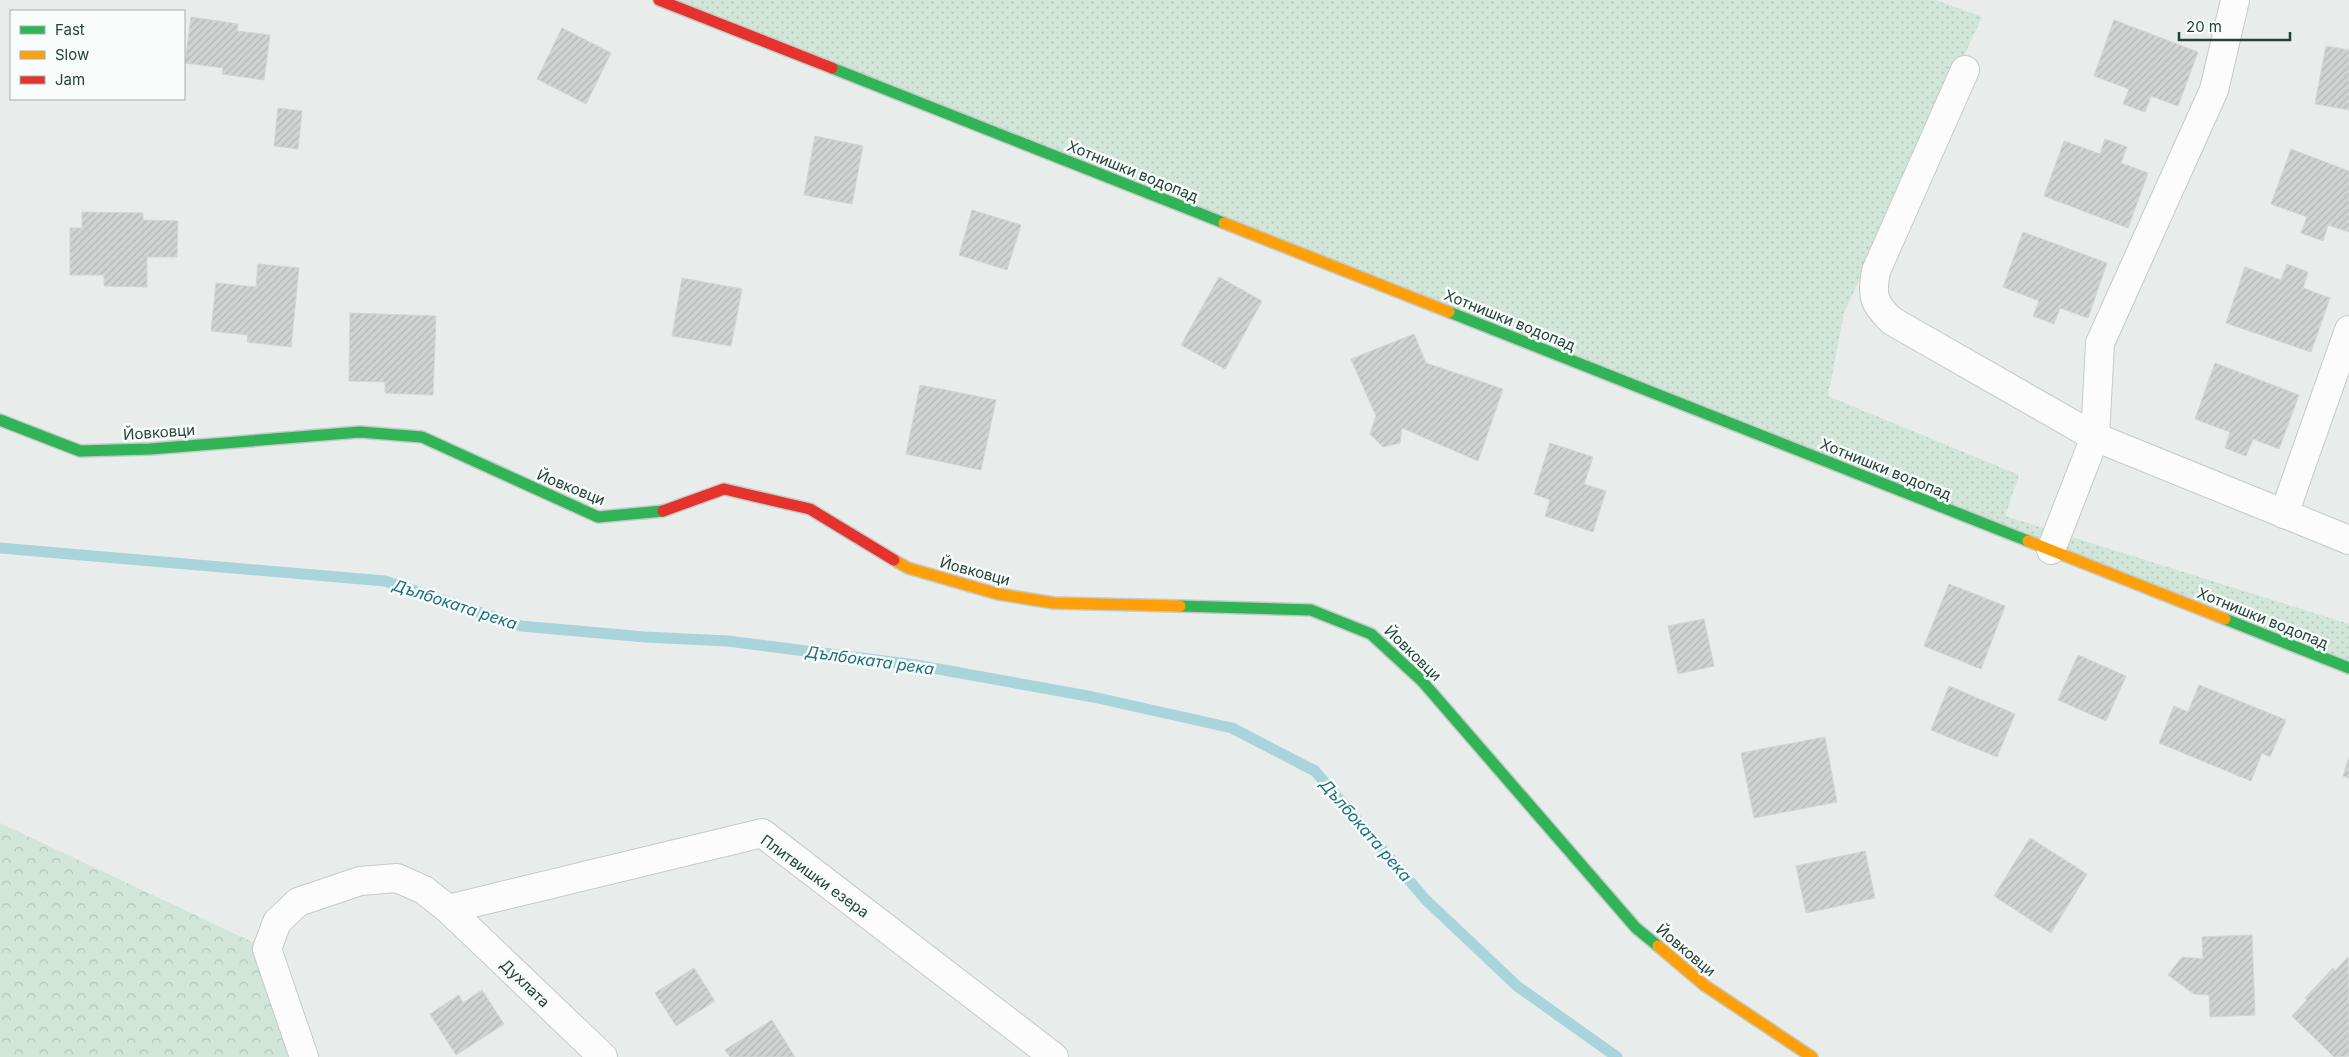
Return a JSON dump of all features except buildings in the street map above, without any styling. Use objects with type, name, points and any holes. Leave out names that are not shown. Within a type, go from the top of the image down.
[{"type":"street","name":"Хотнишки водопад","points":[[659,0],[2349,668]]},
{"type":"street","points":[[2051,550],[2095,437],[2100,343],[2214,90],[2236,0]]},
{"type":"street","points":[[1965,70],[1876,271],[1872,290],[1878,309],[1892,321],[2095,437],[2349,540]]},
{"type":"street","points":[[2284,514],[2349,330]]},
{"type":"street","name":"Йовковци","points":[[0,420],[80,451],[150,449],[360,432],[422,437],[598,518],[657,513],[724,489],[810,509],[908,568],[998,594],[1054,603],[1311,610],[1371,634],[1422,680],[1636,928],[1704,985],[1812,1057]]},
{"type":"street","name":"Плитвишки езера","points":[[448,909],[762,833],[1054,1057]]},
{"type":"street","name":"Духлата","points":[[304,1057],[267,949],[277,922],[298,902],[360,881],[397,878],[424,890],[448,909],[602,1057]]},
{"type":"green space","points":[[659,0],[1936,0],[1982,17],[1844,313],[1828,396],[2019,475],[2005,516],[2349,624],[2349,668]]},
{"type":"green space","points":[[0,823],[267,949],[304,1057],[0,1057]]},
{"type":"waterway","name":"Дълбоката река","points":[[0,548],[385,581],[521,626],[645,637],[728,641],[916,665],[1093,697],[1232,728],[1315,771],[1426,900],[1517,986],[1617,1057]]},
{"type":"traffic: fast","points":[[832,68],[1224,223]]},
{"type":"traffic: fast","points":[[1449,312],[2028,541]]},
{"type":"traffic: fast","points":[[0,420],[80,451],[150,449],[360,432],[422,437],[598,517],[663,511]]},
{"type":"traffic: fast","points":[[1180,606],[1311,610],[1371,634],[1422,681],[1636,928],[1658,946]]},
{"type":"traffic: fast","points":[[2225,619],[2349,668]]},
{"type":"traffic: slow","points":[[1224,223],[1449,312]]},
{"type":"traffic: slow","points":[[2028,541],[2225,619]]},
{"type":"traffic: slow","points":[[894,560],[908,568],[998,594],[1054,603],[1180,606]]},
{"type":"traffic: slow","points":[[1658,946],[1704,985],[1812,1057]]},
{"type":"traffic: jam","points":[[659,0],[832,68]]},
{"type":"traffic: jam","points":[[663,511],[724,489],[810,509],[894,560]]}]
